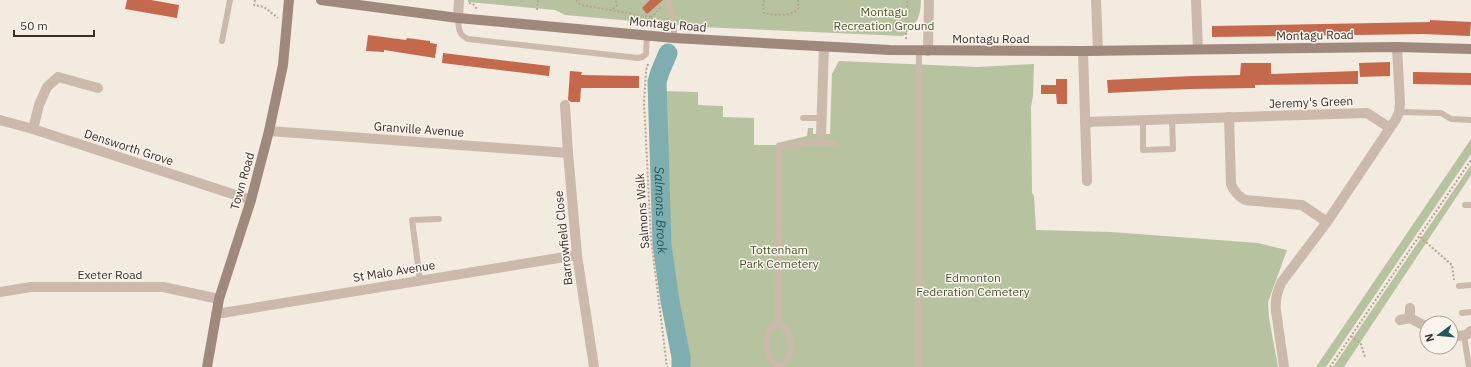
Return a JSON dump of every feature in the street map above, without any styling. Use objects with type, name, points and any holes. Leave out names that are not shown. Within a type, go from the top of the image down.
[{"type":"main road","name":"Town Road","points":[[207,367],[219,299],[251,200],[269,132],[283,65],[289,0]]},
{"type":"main road","name":"Montagu Road","points":[[321,0],[458,18],[647,30],[674,38],[824,47],[924,50],[1083,51],[1397,46],[1471,49]]},
{"type":"street","points":[[458,18],[459,0]]},
{"type":"street","points":[[924,50],[929,0]]},
{"type":"street","points":[[1096,0],[1098,51]]},
{"type":"street","points":[[1196,0],[1198,49]]},
{"type":"street","points":[[1284,367],[1275,302],[1277,292],[1281,284],[1327,222],[1396,119],[1399,112],[1397,46]]},
{"type":"street","points":[[821,138],[824,47]]},
{"type":"street","points":[[1083,51],[1087,181]]},
{"type":"street","points":[[33,130],[39,105],[47,86],[58,77],[98,88]]},
{"type":"street","name":"Barrowfield Close","points":[[565,105],[577,255],[594,367]]},
{"type":"street","name":"Jeremy's Green","points":[[1085,122],[1367,113],[1390,128]]},
{"type":"street","points":[[1229,117],[1231,184],[1234,192],[1246,200],[1302,206],[1327,222]]},
{"type":"street","name":"Densworth Grove","points":[[0,120],[251,200]]},
{"type":"street","name":"Granville Avenue","points":[[269,132],[568,153]]},
{"type":"street","name":"St Malo Avenue","points":[[216,314],[577,255]]},
{"type":"street","name":"Exeter Road","points":[[0,292],[32,287],[162,287],[219,299]]},
{"type":"street","points":[[1407,316],[1419,323]]},
{"type":"lane","points":[[222,41],[230,0]]},
{"type":"lane","points":[[668,0],[674,25],[674,38]]},
{"type":"lane","points":[[458,18],[460,33],[463,37],[468,39],[638,58],[646,54],[647,30]]},
{"type":"lane","points":[[918,367],[924,50]]},
{"type":"lane","points":[[1399,112],[1441,113],[1451,119],[1471,120]]},
{"type":"lane","points":[[803,118],[822,118]]},
{"type":"lane","points":[[1143,120],[1143,150],[1173,149],[1172,119]]},
{"type":"lane","points":[[778,324],[779,147],[809,142],[821,138],[834,143]]},
{"type":"lane","points":[[420,280],[412,220],[439,219]]},
{"type":"lane","points":[[1459,286],[1471,285]]},
{"type":"lane","points":[[1462,313],[1471,312]]},
{"type":"lane","points":[[778,324],[782,325],[788,332],[790,344],[789,357],[783,364],[779,365],[774,364],[768,357],[767,344],[768,332],[774,325],[778,324]]},
{"type":"lane","points":[[1468,334],[1470,367]]},
{"type":"path","points":[[255,0],[254,5],[264,7],[277,18]]},
{"type":"path","points":[[537,10],[538,0]]},
{"type":"path","points":[[576,0],[580,5],[652,17]]},
{"type":"path","points":[[613,10],[617,5],[616,0]]},
{"type":"path","points":[[647,30],[657,9],[668,0]]},
{"type":"path","points":[[764,0],[762,7],[764,13],[789,15],[796,12],[798,9],[798,0]]},
{"type":"path","points":[[906,39],[907,0]]},
{"type":"path","points":[[473,4],[478,12]]},
{"type":"path","name":"Salmons Walk","points":[[646,54],[648,61],[644,102],[651,238],[667,367]]},
{"type":"path","points":[[1330,367],[1471,160]]},
{"type":"path","points":[[1419,237],[1452,265],[1455,286],[1459,286]]},
{"type":"path","points":[[1351,336],[1361,344],[1365,357]]},
{"type":"green space","name":"Montagu Recreation Ground","points":[[468,0],[921,0],[920,12],[917,21],[903,36],[700,27],[565,15],[555,10],[468,2]]},
{"type":"green space","points":[[839,61],[978,67],[1034,64],[1033,96],[1031,107],[1032,193],[1034,196],[1036,230],[1111,232],[1258,243],[1287,250],[1268,302],[1269,318],[1278,367],[683,367],[683,356],[675,315],[665,247],[661,91],[698,92],[698,105],[723,106],[723,117],[754,118],[754,145],[776,145],[777,143],[807,136],[808,128],[813,128],[813,134],[830,134],[832,74]]},
{"type":"green space","points":[[1471,139],[1471,154],[1326,367],[1316,367]]},
{"type":"green space","points":[[1471,165],[1471,175],[1344,367],[1333,367]]},
{"type":"building","points":[[127,0],[151,0],[179,5],[177,18],[125,9]]},
{"type":"building","points":[[650,0],[663,0],[647,14],[642,8]]},
{"type":"building","points":[[1430,20],[1471,22],[1470,36],[1423,34],[1212,37],[1212,26],[1430,22]]},
{"type":"building","points":[[368,35],[406,40],[407,38],[430,41],[430,43],[437,44],[435,58],[384,50],[384,52],[366,51]]},
{"type":"building","points":[[443,53],[550,66],[549,76],[442,63]]},
{"type":"building","points":[[1390,62],[1390,76],[1360,77],[1359,63]]},
{"type":"building","points":[[1241,63],[1271,63],[1271,74],[1358,71],[1358,84],[1255,85],[1255,88],[1190,89],[1108,93],[1107,80],[1240,75]]},
{"type":"building","points":[[570,71],[582,72],[581,75],[639,76],[639,88],[581,88],[580,102],[571,102],[568,100]]},
{"type":"building","points":[[1413,72],[1471,73],[1471,85],[1413,84]]},
{"type":"building","points":[[1056,79],[1067,79],[1067,104],[1057,104],[1056,94],[1041,94],[1041,85],[1056,85]]},
{"type":"waterway","name":"Salmons Brook","points":[[668,53],[657,82],[662,245],[670,301],[681,357],[681,367]]},
{"type":"park label","name":"Tottenham Park Cemetery","points":[[779,256]]},
{"type":"park label","name":"Edmonton Federation Cemetery","points":[[973,284]]}]
